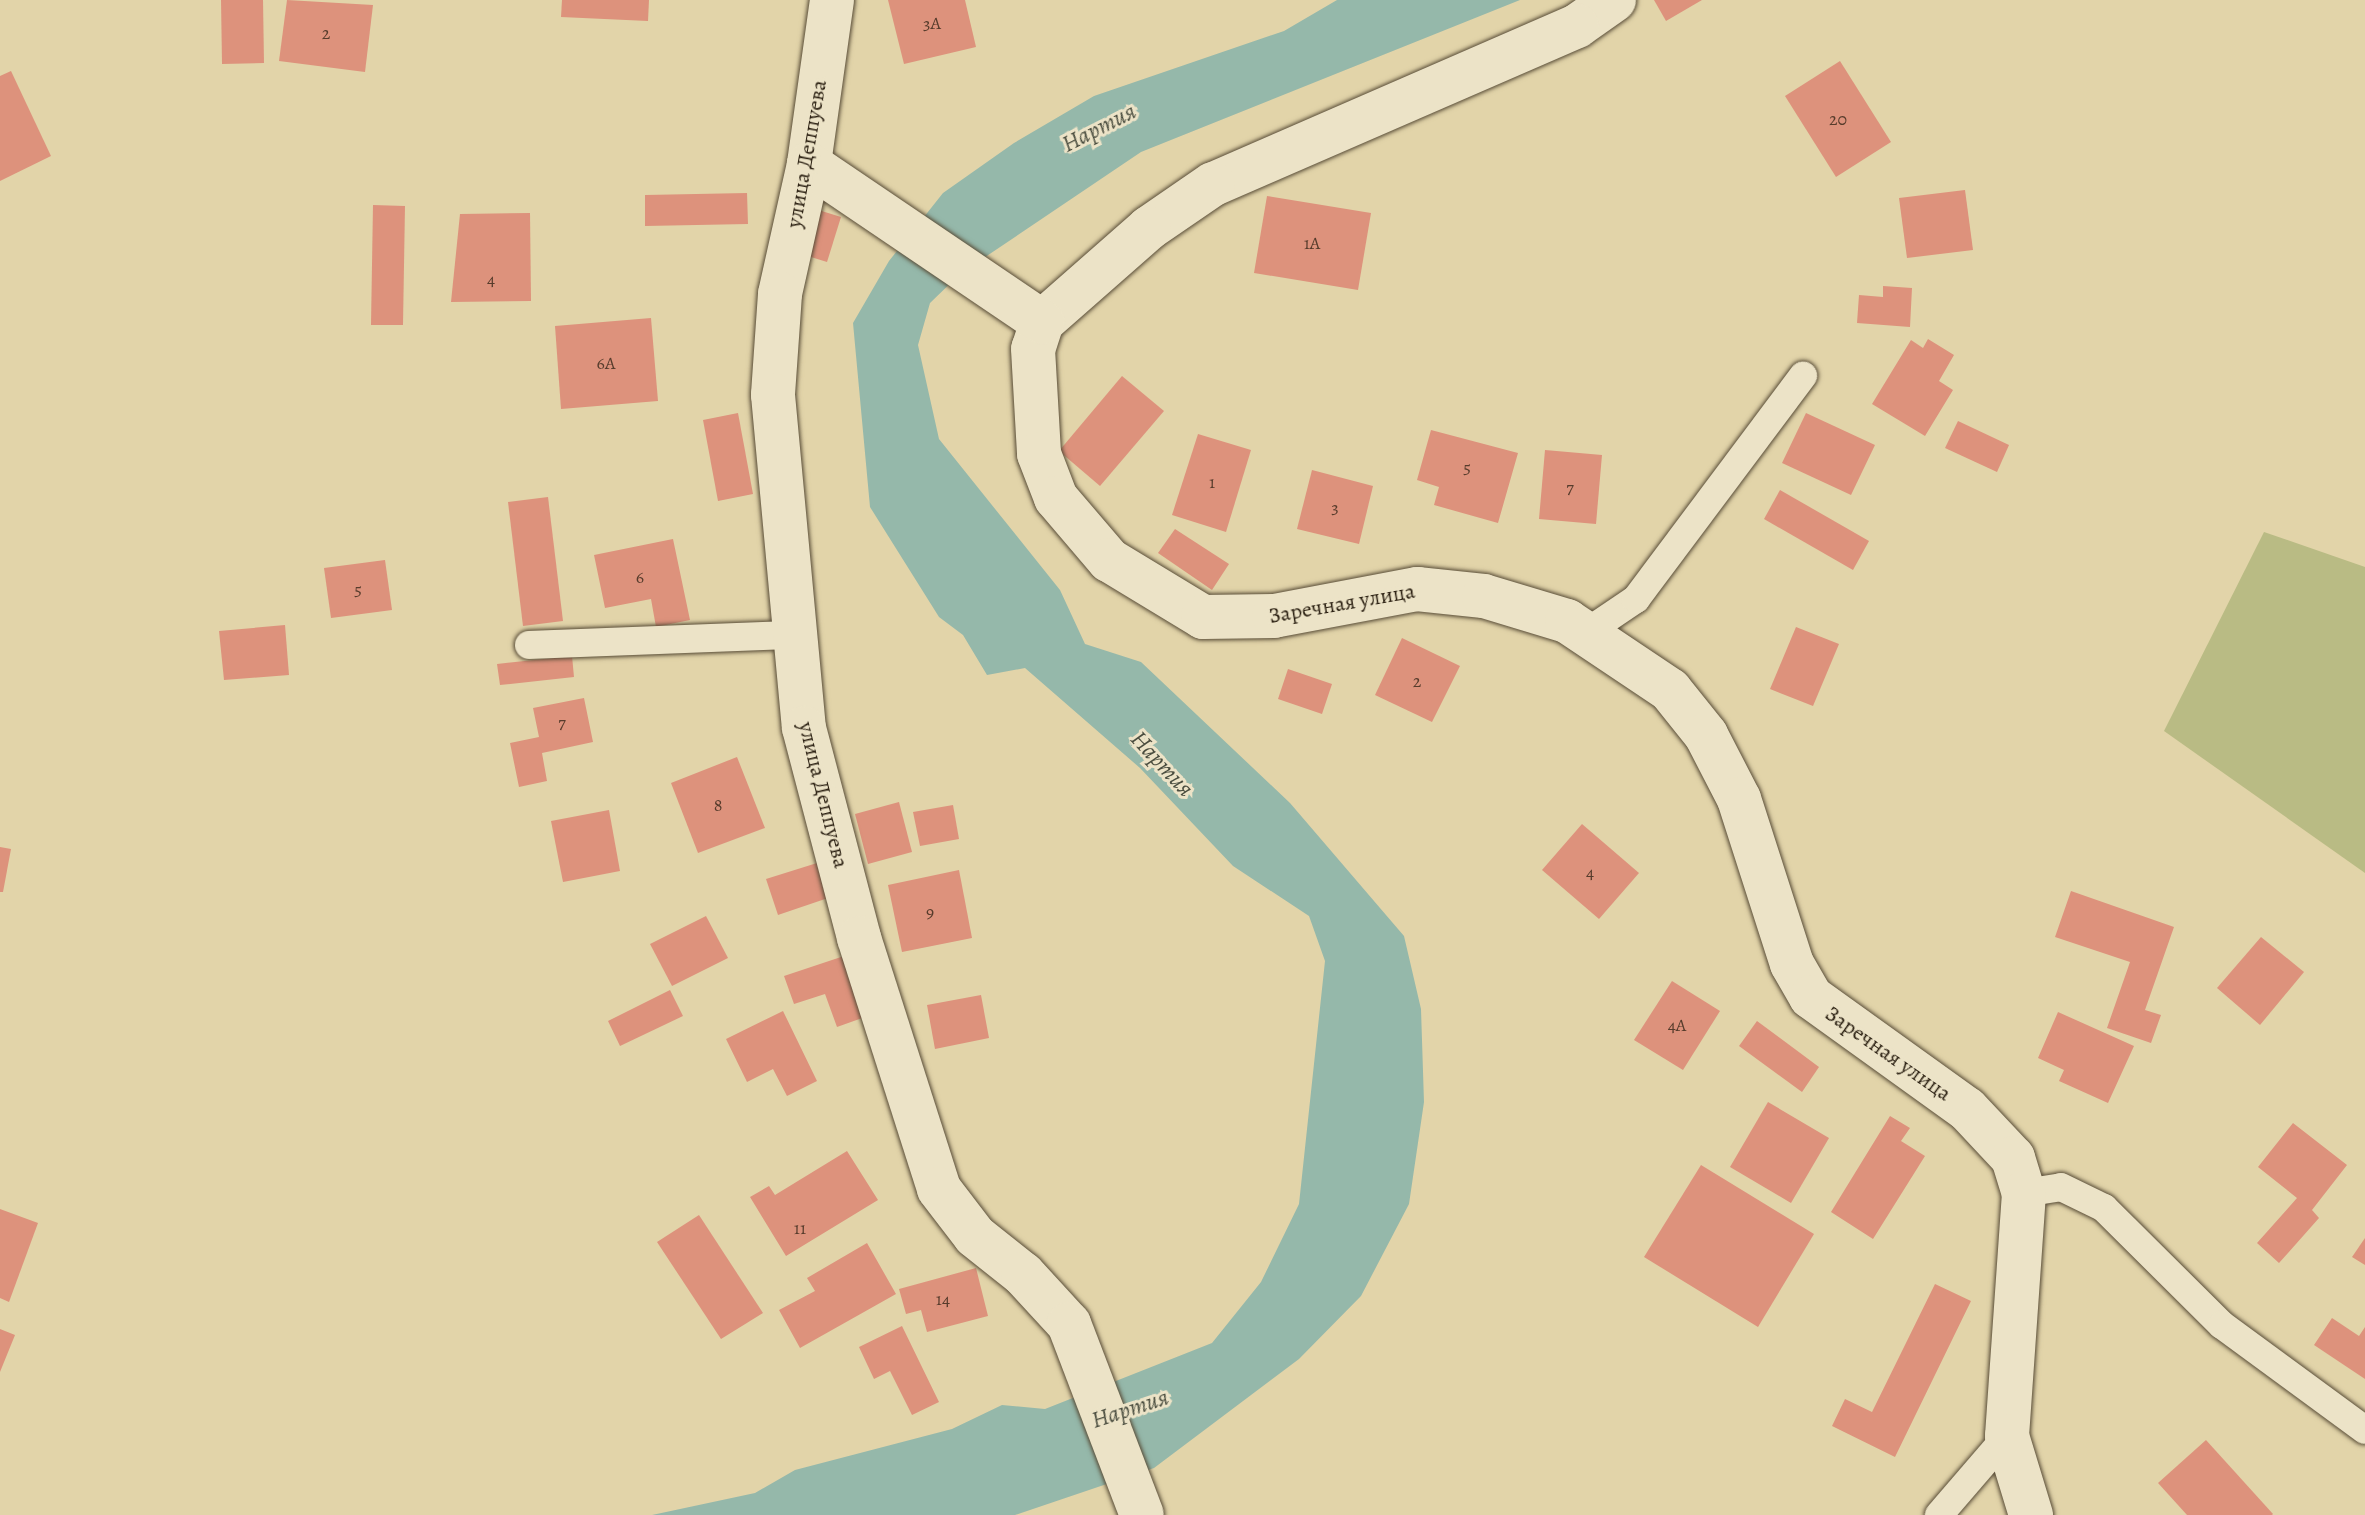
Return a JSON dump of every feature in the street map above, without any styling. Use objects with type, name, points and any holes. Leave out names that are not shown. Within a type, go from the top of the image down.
[{"type":"street","name":"улица Деппуева","points":[[832,0],[809,164],[780,294],[773,395],[808,743],[927,1158],[975,1236],[1034,1284],[1069,1324],[1142,1515]]},
{"type":"street","points":[[809,164],[900,220],[1042,322],[1213,184],[1577,26],[1614,0]]},
{"type":"street","name":"Заречная улица","points":[[1042,322],[1033,386],[1039,454],[1056,498],[1109,560],[1168,602],[1235,620],[1417,589],[1484,596],[1587,632],[1670,690],[1706,735],[1754,837],[1792,964],[1811,997],[1997,1134],[2024,1193],[2007,1436],[2031,1515]]},
{"type":"lane","points":[[1587,632],[1636,599],[1803,376]]},
{"type":"lane","points":[[529,645],[795,635]]},
{"type":"lane","points":[[2024,1193],[2061,1187],[2104,1208],[2222,1325],[2365,1430]]},
{"type":"lane","points":[[1939,1515],[2007,1436]]},
{"type":"green space","points":[[2264,532],[2365,567],[2365,873],[2164,731]]},
{"type":"water","name":"Нартия","points":[[1337,0],[1520,0],[1141,152],[960,274],[930,303],[918,345],[939,439],[1060,590],[1085,644],[1141,662],[1290,803],[1404,936],[1421,1009],[1424,1102],[1409,1204],[1361,1296],[1299,1359],[1154,1468],[1015,1515],[652,1515],[755,1493],[795,1470],[952,1429],[1002,1405],[1045,1409],[1212,1343],[1261,1282],[1299,1204],[1325,961],[1309,916],[1233,866],[1140,768],[1025,668],[987,675],[963,635],[939,617],[870,507],[853,323],[889,261],[943,193],[1014,143],[1094,96],[1284,31]]},
{"type":"building","points":[[221,0],[263,0],[264,63],[222,64]]},
{"type":"building","points":[[287,0],[373,5],[365,72],[279,61]]},
{"type":"building","points":[[562,0],[649,0],[648,21],[561,17]]},
{"type":"building","points":[[888,0],[965,0],[976,47],[904,64]]},
{"type":"building","points":[[1654,0],[1702,0],[1666,21]]},
{"type":"building","points":[[1840,61],[1891,142],[1836,177],[1785,96]]},
{"type":"building","points":[[11,71],[51,156],[0,181],[0,76]]},
{"type":"building","points":[[1965,190],[1973,250],[1907,258],[1899,198]]},
{"type":"building","points":[[747,193],[748,224],[645,226],[645,195]]},
{"type":"building","points":[[1267,196],[1371,213],[1358,290],[1254,273]]},
{"type":"building","points":[[373,205],[405,206],[403,325],[371,325]]},
{"type":"building","points":[[812,208],[841,217],[827,262],[798,253]]},
{"type":"building","points":[[530,213],[531,301],[451,302],[460,214]]},
{"type":"building","points":[[1883,286],[1912,288],[1910,327],[1857,323],[1859,295],[1883,297]]},
{"type":"building","points":[[651,318],[658,401],[561,409],[555,326]]},
{"type":"building","points":[[1928,339],[1954,355],[1939,381],[1953,390],[1925,436],[1872,404],[1911,340],[1923,348]]},
{"type":"building","points":[[1122,376],[1164,411],[1100,486],[1059,451]]},
{"type":"building","points":[[738,413],[753,494],[718,501],[703,420]]},
{"type":"building","points":[[1806,413],[1875,445],[1851,495],[1782,463]]},
{"type":"building","points":[[1958,421],[2009,445],[1997,472],[1945,448]]},
{"type":"building","points":[[1431,430],[1518,453],[1498,523],[1434,505],[1439,487],[1417,480]]},
{"type":"building","points":[[1198,434],[1251,450],[1226,532],[1172,515]]},
{"type":"building","points":[[1545,450],[1602,455],[1596,524],[1539,519]]},
{"type":"building","points":[[1312,470],[1373,486],[1359,544],[1297,529]]},
{"type":"building","points":[[1780,490],[1869,541],[1853,570],[1764,519]]},
{"type":"building","points":[[548,497],[563,621],[523,626],[508,502]]},
{"type":"building","points":[[1175,529],[1229,564],[1212,590],[1158,553]]},
{"type":"building","points":[[673,539],[690,620],[656,627],[651,599],[605,608],[594,555]]},
{"type":"building","points":[[385,560],[392,610],[331,618],[324,568]]},
{"type":"building","points":[[285,625],[289,675],[224,680],[219,631]]},
{"type":"building","points":[[1796,627],[1839,644],[1813,706],[1770,689]]},
{"type":"building","points":[[1402,638],[1460,666],[1432,722],[1375,695]]},
{"type":"building","points":[[572,656],[574,677],[500,685],[497,664]]},
{"type":"building","points":[[1288,669],[1332,684],[1322,714],[1278,699]]},
{"type":"building","points":[[584,698],[593,742],[542,753],[547,781],[519,787],[510,743],[539,737],[533,708]]},
{"type":"building","points":[[737,757],[765,828],[698,853],[671,783]]},
{"type":"building","points":[[899,802],[912,852],[868,864],[855,814]]},
{"type":"building","points":[[953,805],[959,839],[920,846],[913,812]]},
{"type":"building","points":[[609,810],[620,871],[563,882],[551,821]]},
{"type":"building","points":[[1582,824],[1639,873],[1599,919],[1542,870]]},
{"type":"building","points":[[0,847],[11,849],[3,892],[0,892]]},
{"type":"building","points":[[817,863],[828,898],[778,915],[766,879]]},
{"type":"building","points":[[959,870],[972,938],[902,952],[888,885]]},
{"type":"building","points":[[2071,891],[2174,927],[2145,1010],[2161,1015],[2151,1043],[2107,1028],[2130,962],[2055,937]]},
{"type":"building","points":[[706,916],[728,958],[672,986],[650,944]]},
{"type":"building","points":[[2261,937],[2304,972],[2260,1025],[2217,988]]},
{"type":"building","points":[[844,956],[865,1017],[837,1027],[825,994],[794,1004],[784,976]]},
{"type":"building","points":[[1672,981],[1720,1011],[1683,1070],[1634,1040]]},
{"type":"building","points":[[670,990],[683,1016],[620,1046],[608,1021]]},
{"type":"building","points":[[981,995],[989,1038],[935,1049],[927,1005]]},
{"type":"building","points":[[783,1011],[817,1081],[787,1096],[773,1069],[747,1082],[726,1039]]},
{"type":"building","points":[[2058,1012],[2134,1046],[2108,1103],[2059,1081],[2064,1070],[2038,1058]]},
{"type":"building","points":[[1757,1021],[1819,1067],[1802,1092],[1739,1046]]},
{"type":"building","points":[[1768,1102],[1829,1138],[1791,1203],[1730,1167]]},
{"type":"building","points":[[1890,1116],[1910,1128],[1901,1141],[1925,1156],[1873,1239],[1831,1212]]},
{"type":"building","points":[[2293,1123],[2347,1165],[2312,1210],[2319,1218],[2279,1263],[2257,1243],[2297,1198],[2258,1167]]},
{"type":"building","points":[[847,1151],[878,1200],[786,1256],[750,1197],[769,1186],[775,1195]]},
{"type":"building","points":[[1701,1165],[1814,1234],[1758,1327],[1644,1257]]},
{"type":"building","points":[[0,1209],[38,1223],[9,1302],[0,1298]]},
{"type":"building","points":[[699,1215],[763,1313],[721,1339],[657,1242]]},
{"type":"building","points":[[2365,1238],[2365,1265],[2352,1257]]},
{"type":"building","points":[[867,1243],[896,1294],[800,1348],[779,1310],[815,1291],[807,1278]]},
{"type":"building","points":[[976,1268],[988,1316],[927,1332],[921,1310],[906,1314],[899,1289]]},
{"type":"building","points":[[1935,1284],[1971,1301],[1895,1457],[1832,1426],[1845,1399],[1872,1412]]},
{"type":"building","points":[[2332,1318],[2359,1336],[2365,1327],[2365,1379],[2314,1345]]},
{"type":"building","points":[[902,1326],[939,1402],[912,1415],[890,1371],[874,1379],[859,1347]]},
{"type":"building","points":[[0,1329],[15,1335],[0,1372]]},
{"type":"building","points":[[2206,1440],[2272,1515],[2187,1515],[2158,1483]]}]
